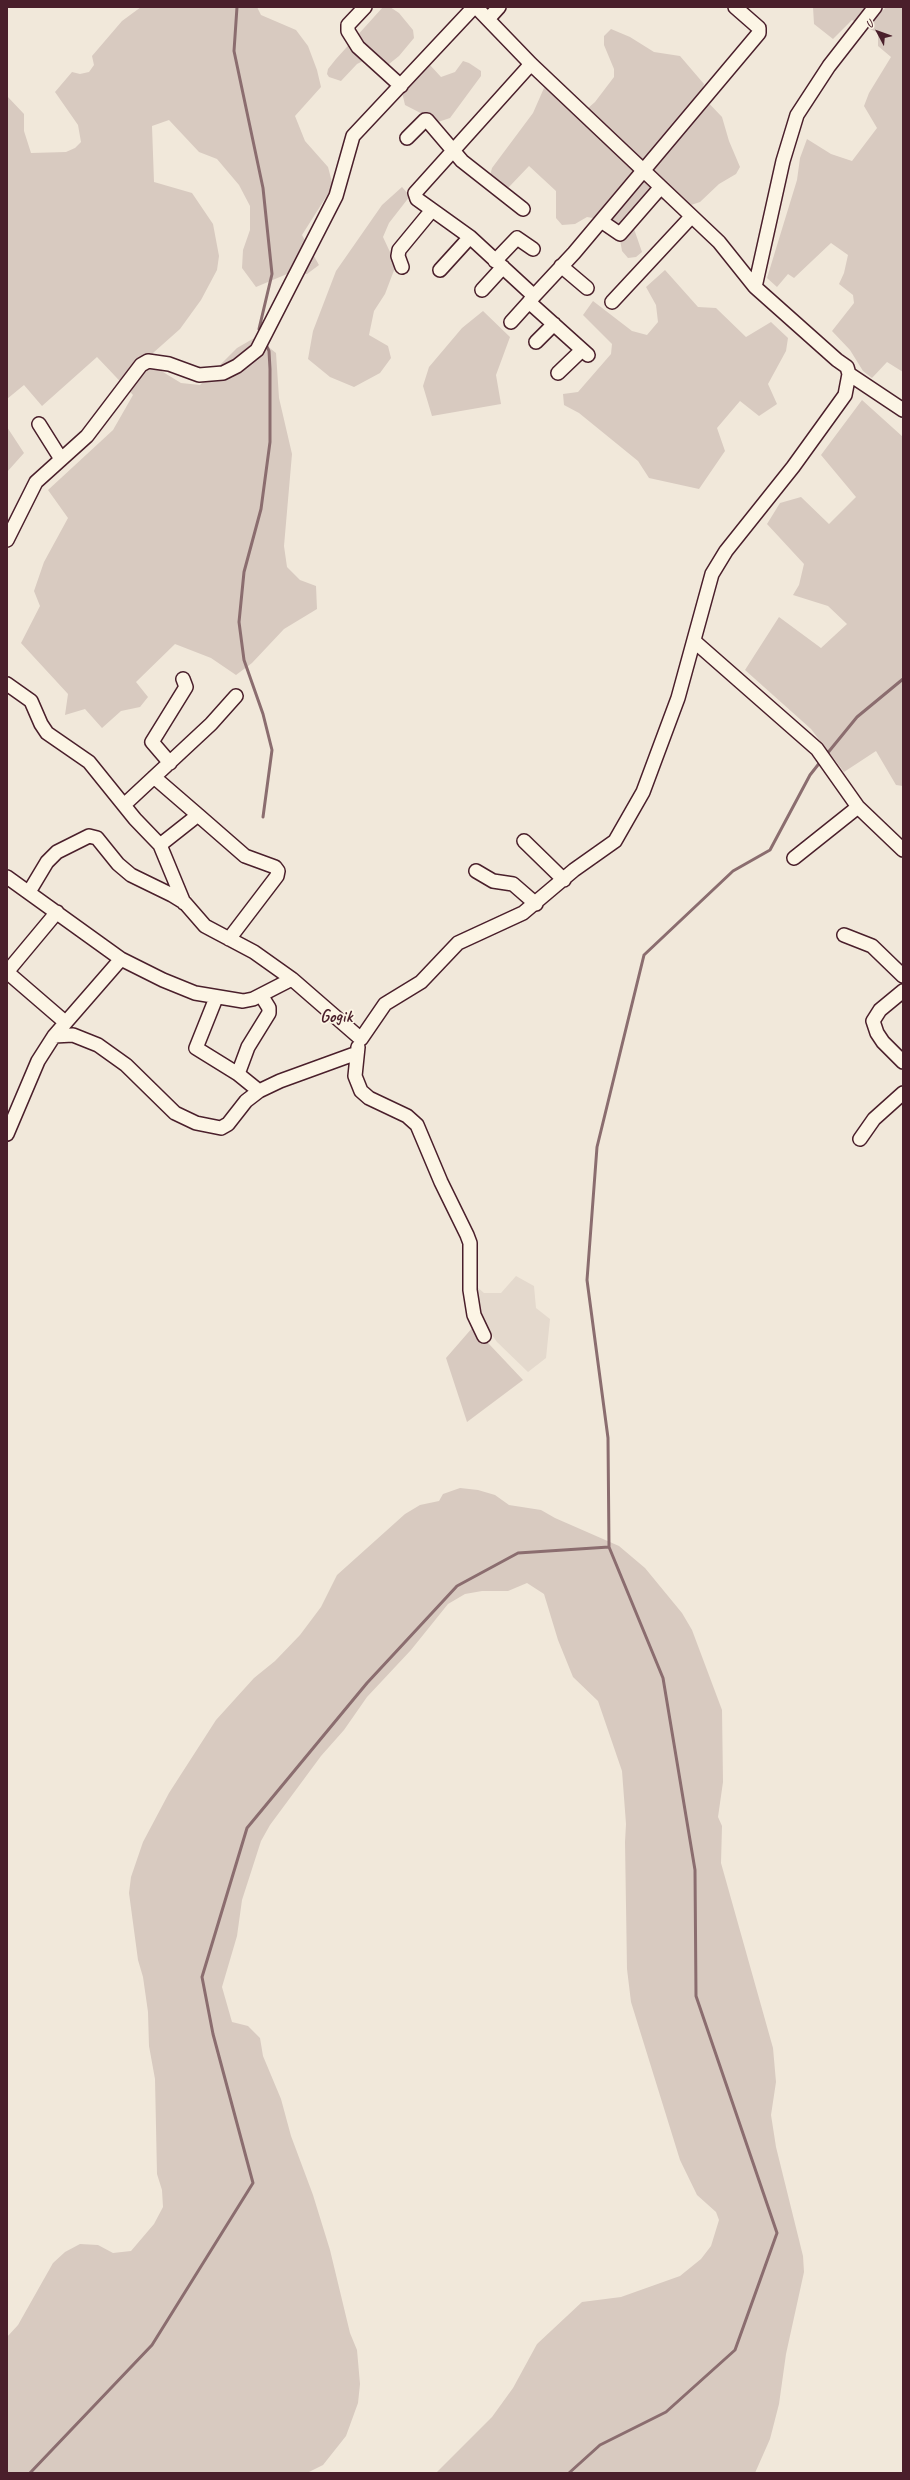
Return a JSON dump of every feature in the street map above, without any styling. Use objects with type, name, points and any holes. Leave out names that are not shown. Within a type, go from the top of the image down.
[{"type":"street","points":[[365,7],[348,25],[348,31],[358,46],[401,86]]},
{"type":"street","points":[[7,540],[29,491],[43,473],[87,436],[141,365],[148,361],[169,364],[199,375],[223,374],[237,366],[257,350],[268,331],[314,234],[336,196],[353,136],[475,7],[489,18],[531,64],[642,171],[719,242],[755,287],[837,360],[847,367],[849,374],[845,394],[793,467],[716,565],[708,584],[678,698],[643,792],[615,841],[564,880],[536,904],[511,919],[458,943],[421,982],[385,1004],[360,1040],[355,1076],[361,1091],[369,1098],[407,1116],[417,1125],[441,1182],[467,1235],[470,1243],[470,1290],[474,1315],[484,1336]]},
{"type":"street","points":[[489,18],[499,7]]},
{"type":"street","points":[[511,322],[601,221],[759,33],[759,28],[735,7]]},
{"type":"street","points":[[755,287],[783,161],[797,115],[829,66],[875,7]]},
{"type":"street","points":[[531,64],[470,133],[451,150],[415,192],[417,199],[470,237],[499,264],[554,324],[585,352],[558,373]]},
{"type":"street","points":[[407,138],[426,119],[462,161],[524,209]]},
{"type":"street","points":[[601,221],[616,234],[620,234],[660,188]]},
{"type":"street","points":[[402,267],[398,256],[399,250],[432,210]]},
{"type":"street","points":[[612,302],[691,217]]},
{"type":"street","points":[[440,270],[470,237]]},
{"type":"street","points":[[482,290],[517,238],[533,249]]},
{"type":"street","points":[[561,266],[587,288]]},
{"type":"street","points":[[536,342],[554,324]]},
{"type":"street","points":[[849,374],[903,410]]},
{"type":"street","points":[[39,424],[61,459]]},
{"type":"street","points":[[694,641],[805,738],[825,759],[858,807],[903,850]]},
{"type":"street","points":[[170,763],[152,742],[186,687],[183,679]]},
{"type":"street","points":[[7,684],[31,701],[41,724],[47,733],[89,762],[160,846],[185,903],[205,926],[254,952],[292,979],[360,1040]]},
{"type":"street","points":[[124,805],[170,763],[218,716],[236,696]]},
{"type":"street","points":[[154,777],[245,856],[276,867],[278,871],[274,880],[229,940]]},
{"type":"street","points":[[794,858],[858,807]]},
{"type":"street","points":[[160,846],[198,815]]},
{"type":"street","points":[[29,892],[48,862],[57,852],[89,836],[97,838],[118,864],[130,875],[185,903]]},
{"type":"street","points":[[524,841],[564,880]]},
{"type":"street","points":[[476,871],[493,881],[513,884],[536,904]]},
{"type":"street","points":[[7,877],[121,959],[182,988],[216,998],[243,1001],[253,999],[292,979]]},
{"type":"street","points":[[57,912],[7,972],[65,1022]]},
{"type":"street","points":[[844,935],[872,946],[903,976]]},
{"type":"street","points":[[7,1134],[12,1109],[38,1061],[54,1036],[121,959]]},
{"type":"street","points":[[903,991],[880,1010],[873,1021],[877,1034],[903,1062]]},
{"type":"street","points":[[238,1074],[248,1047],[269,1013],[269,1008],[261,995]]},
{"type":"street","points":[[216,998],[196,1048],[238,1074],[259,1091]]},
{"type":"street","points":[[54,1036],[72,1035],[98,1045],[126,1065],[175,1113],[196,1123],[221,1128],[228,1124],[246,1101],[259,1091],[280,1081],[357,1053]]},
{"type":"street","points":[[860,1139],[874,1119],[903,1093]]},
{"type":"shaded area","points":[[141,7],[257,7],[261,15],[296,30],[308,46],[317,70],[321,87],[295,116],[305,141],[328,167],[333,186],[302,235],[319,265],[307,274],[287,274],[256,287],[242,268],[243,250],[250,230],[250,206],[239,185],[217,159],[199,152],[169,120],[152,126],[154,182],[192,193],[213,224],[219,256],[217,270],[201,300],[180,329],[153,353],[158,369],[181,383],[200,385],[237,348],[256,337],[276,353],[279,398],[292,454],[284,546],[287,567],[300,580],[316,586],[317,609],[284,629],[252,663],[236,675],[211,658],[175,644],[136,682],[148,697],[140,707],[121,711],[102,728],[85,709],[65,715],[68,694],[21,643],[40,606],[34,591],[44,562],[68,518],[48,490],[113,430],[133,395],[97,357],[42,406],[24,385],[7,399],[7,96],[24,114],[24,131],[31,153],[66,152],[75,148],[81,142],[78,125],[55,92],[72,72],[80,74],[89,72],[94,65],[92,56],[122,21]]},
{"type":"shaded area","points":[[383,7],[390,7],[399,13],[413,30],[414,38],[399,56],[384,68],[365,60],[357,64],[341,81],[329,77],[327,74],[328,69]]},
{"type":"shaded area","points":[[813,7],[875,7],[881,12],[886,7],[903,7],[903,372],[887,362],[872,378],[863,371],[850,350],[832,331],[854,303],[853,295],[839,284],[844,273],[848,255],[831,243],[794,278],[788,274],[777,287],[767,278],[797,180],[800,158],[807,139],[831,154],[852,161],[877,128],[864,106],[869,93],[891,57],[878,46],[878,33],[852,20],[833,39],[814,24]]},
{"type":"shaded area","points":[[611,29],[630,37],[654,52],[680,56],[704,84],[701,95],[722,117],[729,141],[740,167],[736,174],[719,184],[700,202],[691,205],[684,201],[661,200],[643,212],[633,226],[642,252],[636,257],[628,258],[622,251],[619,234],[610,221],[587,217],[575,224],[562,225],[556,218],[556,191],[529,166],[509,187],[502,188],[490,176],[492,168],[533,113],[544,88],[548,86],[558,95],[562,103],[579,116],[595,102],[614,77],[614,69],[604,45],[604,36]]},
{"type":"shaded area","points":[[463,61],[481,71],[481,76],[450,118],[438,122],[405,105],[402,92],[430,65],[441,77],[455,72]]},
{"type":"shaded area","points":[[402,187],[410,196],[389,223],[383,237],[396,265],[385,294],[374,311],[369,335],[388,346],[391,358],[380,373],[354,387],[330,377],[308,359],[313,331],[336,271],[382,205]]},
{"type":"shaded area","points":[[665,270],[698,307],[716,308],[746,337],[771,322],[788,338],[786,351],[768,384],[777,404],[759,416],[740,401],[717,428],[725,451],[699,489],[649,478],[638,461],[579,413],[564,405],[563,394],[578,392],[611,354],[612,344],[583,315],[593,301],[632,331],[647,335],[658,322],[656,305],[646,287]]},
{"type":"shaded area","points":[[483,311],[510,337],[496,375],[501,404],[432,416],[423,386],[429,367],[462,328]]},
{"type":"shaded area","points":[[862,400],[903,437],[903,786],[896,785],[876,751],[844,772],[811,729],[745,670],[779,617],[821,648],[847,624],[828,606],[793,595],[799,585],[804,564],[767,524],[780,503],[801,497],[829,524],[856,497],[821,455]]},
{"type":"shaded area","points":[[7,427],[24,453],[7,472]]},
{"type":"shaded area","points":[[516,1276],[534,1286],[536,1308],[550,1319],[546,1358],[528,1372],[497,1342],[477,1314],[476,1286],[484,1293],[501,1293]]},
{"type":"shaded area","points":[[473,1327],[523,1380],[467,1422],[446,1358]]},
{"type":"shaded area","points":[[460,1488],[478,1490],[495,1495],[509,1505],[541,1510],[555,1518],[619,1546],[645,1568],[682,1613],[692,1630],[722,1710],[723,1782],[718,1817],[722,1826],[721,1863],[773,2048],[776,2082],[771,2115],[776,2147],[803,2256],[804,2272],[786,2354],[779,2404],[770,2439],[755,2473],[436,2473],[492,2417],[513,2388],[537,2344],[582,2302],[621,2297],[680,2276],[701,2259],[711,2246],[719,2220],[716,2212],[697,2195],[680,2160],[631,2002],[627,1969],[626,1824],[622,1771],[598,1701],[573,1677],[558,1640],[544,1594],[527,1583],[508,1591],[482,1591],[465,1594],[448,1604],[411,1650],[367,1697],[344,1730],[321,1756],[270,1825],[261,1841],[242,1900],[237,1936],[222,1987],[232,2022],[248,2026],[260,2038],[263,2056],[281,2099],[291,2136],[313,2195],[330,2250],[350,2333],[357,2350],[360,2384],[358,2403],[346,2436],[323,2465],[307,2473],[7,2473],[7,2337],[18,2325],[53,2263],[65,2252],[80,2244],[98,2245],[113,2253],[131,2251],[154,2224],[163,2207],[162,2190],[157,2174],[155,2079],[149,2046],[148,2012],[143,1977],[138,1960],[129,1893],[131,1877],[143,1842],[169,1793],[216,1720],[254,1678],[275,1661],[300,1635],[321,1607],[337,1575],[405,1514],[420,1505],[439,1501],[443,1494]]},
{"type":"waterway","points":[[237,7],[234,51],[263,188],[272,274],[259,329],[261,333]]},
{"type":"waterway","points":[[263,817],[272,750],[263,714],[244,660],[239,622],[244,572],[261,509],[270,442],[270,369],[269,351],[265,342]]},
{"type":"waterway","points":[[826,755],[857,717],[903,679]]},
{"type":"waterway","points":[[569,2473],[600,2445],[666,2412],[735,2350],[777,2233],[696,1996],[695,1870],[663,1678],[609,1547],[608,1438],[587,1280],[597,1147],[644,955],[733,871],[770,850],[810,775],[821,761]]},
{"type":"waterway","points":[[30,2473],[152,2345],[253,2183],[213,2034],[202,1977],[247,1828],[367,1683],[457,1586],[518,1553],[609,1547]]},
{"type":"district","name":"Gogik","points":[[336,1017]]}]
